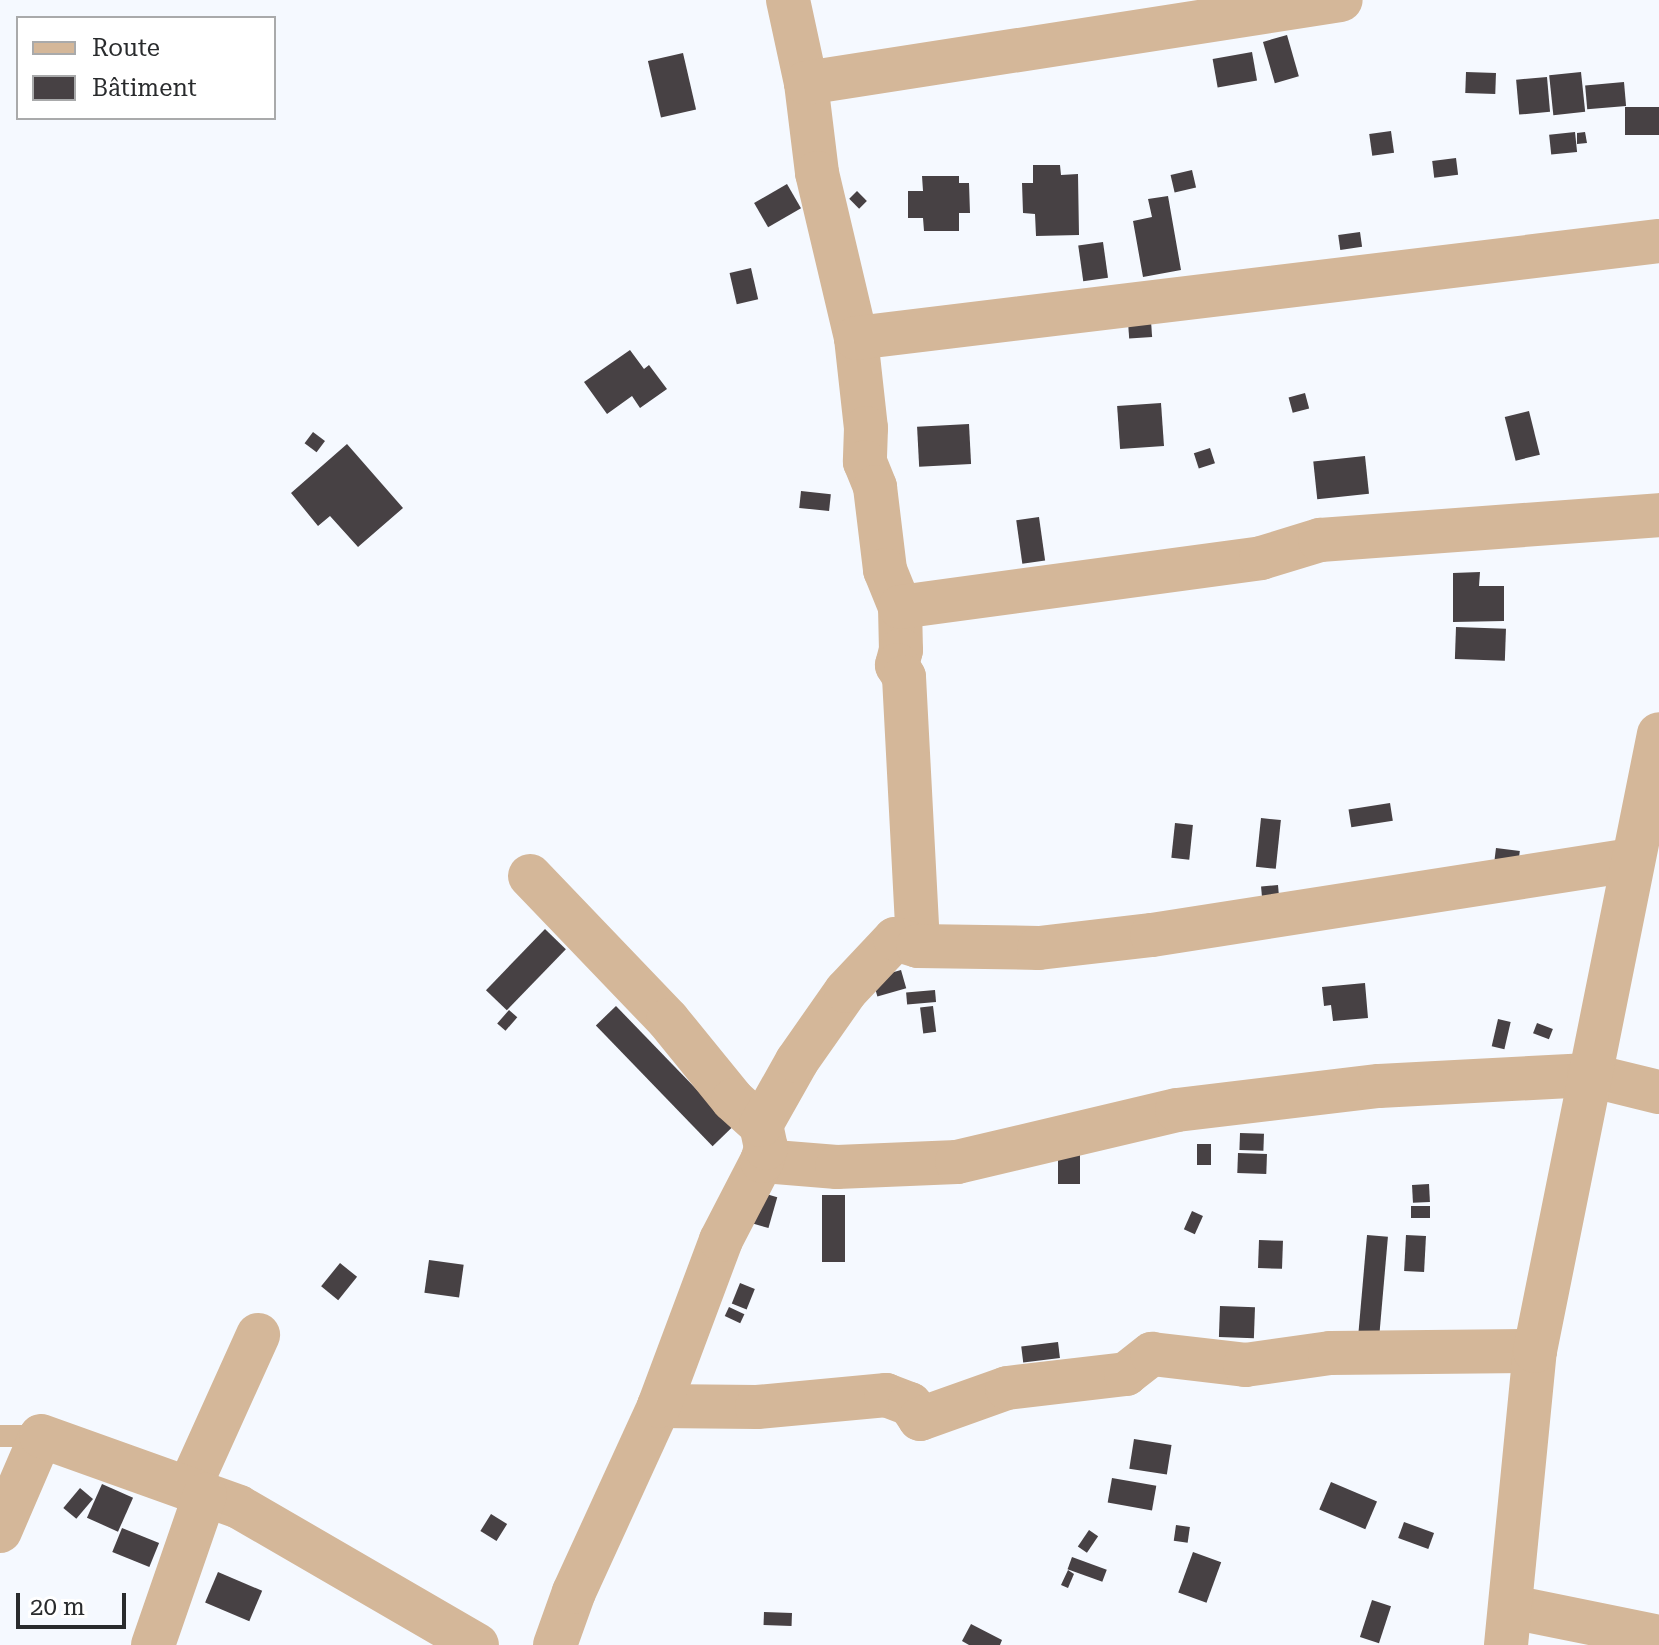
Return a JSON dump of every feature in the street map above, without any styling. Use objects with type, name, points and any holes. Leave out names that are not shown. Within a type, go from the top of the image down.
[{"type":"street","points":[[788,0],[806,83],[817,173],[856,338],[866,428],[865,462],[878,504],[885,570],[900,607],[901,650],[897,665],[904,677],[918,946]]},
{"type":"street","points":[[806,83],[1341,0]]},
{"type":"street","points":[[856,338],[1659,241]]},
{"type":"street","points":[[900,607],[1261,558],[1320,540],[1659,515]]},
{"type":"street","points":[[1659,734],[1631,860],[1535,1351],[1509,1626],[1659,1637]]},
{"type":"street","points":[[555,1645],[574,1592],[659,1406],[721,1240],[797,1061],[846,991],[895,939],[918,946],[1039,948],[1138,937],[1631,860]]},
{"type":"street","points":[[530,876],[668,1020],[733,1100],[762,1143],[837,1167],[957,1162],[1177,1110],[1379,1086],[1589,1075],[1659,1092]]},
{"type":"street","points":[[153,1645],[197,1492],[258,1335]]},
{"type":"street","points":[[659,1406],[757,1407],[886,1395],[910,1404],[920,1419],[1007,1388],[1126,1374],[1152,1354],[1245,1365],[1330,1353],[1535,1351]]},
{"type":"street","points":[[0,1531],[20,1436],[239,1507],[477,1645]]},
{"type":"building","points":[[1287,35],[1299,76],[1275,83],[1263,42]]},
{"type":"building","points":[[1252,52],[1257,81],[1218,88],[1213,59]]},
{"type":"building","points":[[683,53],[696,110],[661,118],[648,61]]},
{"type":"building","points":[[1466,72],[1496,73],[1495,94],[1465,93]]},
{"type":"building","points":[[1581,72],[1585,112],[1553,115],[1549,75]]},
{"type":"building","points":[[1547,77],[1550,112],[1519,115],[1516,80]]},
{"type":"building","points":[[1624,82],[1626,106],[1587,109],[1585,85]]},
{"type":"building","points":[[1625,107],[1659,107],[1659,135],[1625,135]]},
{"type":"building","points":[[1391,131],[1394,153],[1372,156],[1369,134]]},
{"type":"building","points":[[1575,132],[1577,152],[1551,155],[1549,135]]},
{"type":"building","points":[[1585,132],[1587,143],[1577,144],[1577,133]]},
{"type":"building","points":[[1456,158],[1458,175],[1434,178],[1432,161]]},
{"type":"building","points":[[1033,165],[1060,165],[1061,175],[1078,174],[1079,235],[1036,236],[1035,214],[1023,213],[1022,183],[1033,183]]},
{"type":"building","points":[[1192,170],[1196,188],[1175,192],[1171,175]]},
{"type":"building","points":[[922,176],[959,176],[959,183],[969,183],[970,213],[959,213],[959,231],[924,231],[923,218],[908,218],[908,191],[923,191]]},
{"type":"building","points":[[787,184],[801,208],[768,227],[754,203]]},
{"type":"building","points":[[857,191],[867,201],[859,209],[849,199]]},
{"type":"building","points":[[1168,196],[1181,270],[1143,277],[1133,221],[1152,217],[1148,199]]},
{"type":"building","points":[[1360,232],[1362,247],[1340,250],[1338,235]]},
{"type":"building","points":[[1103,242],[1108,278],[1083,281],[1078,245]]},
{"type":"building","points":[[751,268],[758,299],[737,304],[730,273]]},
{"type":"building","points":[[1151,321],[1152,337],[1129,339],[1128,323]]},
{"type":"building","points":[[630,350],[644,369],[649,365],[667,389],[640,408],[632,396],[607,414],[584,382]]},
{"type":"building","points":[[1305,393],[1309,408],[1293,413],[1289,397]]},
{"type":"building","points":[[1161,403],[1164,446],[1120,449],[1117,406]]},
{"type":"building","points":[[1529,411],[1540,455],[1516,461],[1505,417]]},
{"type":"building","points":[[969,424],[971,464],[919,467],[917,427]]},
{"type":"building","points":[[313,432],[325,441],[317,452],[305,443]]},
{"type":"building","points":[[347,444],[403,508],[358,547],[330,516],[318,526],[291,493]]},
{"type":"building","points":[[1210,448],[1215,463],[1199,468],[1194,453]]},
{"type":"building","points":[[1365,456],[1369,494],[1317,499],[1313,461]]},
{"type":"building","points":[[801,491],[831,494],[829,511],[799,508]]},
{"type":"building","points":[[1039,517],[1045,561],[1022,564],[1016,520]]},
{"type":"building","points":[[1480,572],[1479,586],[1504,586],[1504,621],[1453,622],[1453,573]]},
{"type":"building","points":[[1456,627],[1506,629],[1505,661],[1455,659]]},
{"type":"building","points":[[1390,803],[1393,821],[1351,827],[1349,810]]},
{"type":"building","points":[[1261,818],[1281,820],[1276,869],[1256,867]]},
{"type":"building","points":[[1175,823],[1193,825],[1189,860],[1171,858]]},
{"type":"building","points":[[1496,848],[1520,851],[1518,866],[1494,863]]},
{"type":"building","points":[[1278,885],[1279,896],[1262,897],[1261,886]]},
{"type":"building","points":[[545,929],[566,949],[507,1010],[486,990]]},
{"type":"building","points":[[901,970],[906,988],[877,997],[872,978]]},
{"type":"building","points":[[1365,983],[1368,1018],[1333,1021],[1331,1005],[1324,1006],[1322,987]]},
{"type":"building","points":[[935,990],[936,1002],[907,1004],[906,993]]},
{"type":"building","points":[[616,1006],[733,1127],[713,1146],[596,1025]]},
{"type":"building","points":[[933,1006],[936,1032],[923,1033],[920,1008]]},
{"type":"building","points":[[509,1010],[517,1017],[505,1031],[497,1024]]},
{"type":"building","points":[[1498,1019],[1511,1022],[1504,1049],[1492,1046]]},
{"type":"building","points":[[1537,1023],[1553,1029],[1549,1039],[1533,1033]]},
{"type":"building","points":[[1240,1133],[1264,1134],[1263,1151],[1239,1150]]},
{"type":"building","points":[[1197,1144],[1211,1144],[1211,1165],[1197,1165]]},
{"type":"building","points":[[1058,1151],[1080,1151],[1080,1184],[1058,1184]]},
{"type":"building","points":[[1238,1153],[1267,1154],[1266,1174],[1237,1173]]},
{"type":"building","points":[[1429,1184],[1430,1202],[1413,1203],[1412,1185]]},
{"type":"building","points":[[759,1192],[777,1197],[768,1228],[750,1223]]},
{"type":"building","points":[[822,1195],[845,1195],[845,1262],[822,1262]]},
{"type":"building","points":[[1411,1206],[1430,1206],[1430,1218],[1411,1218]]},
{"type":"building","points":[[1192,1211],[1203,1216],[1195,1234],[1184,1229]]},
{"type":"building","points":[[1367,1235],[1388,1237],[1379,1339],[1358,1338]]},
{"type":"building","points":[[1406,1235],[1426,1236],[1424,1272],[1404,1271]]},
{"type":"building","points":[[1259,1240],[1283,1241],[1282,1269],[1258,1268]]},
{"type":"building","points":[[429,1260],[464,1265],[459,1298],[424,1293]]},
{"type":"building","points":[[340,1263],[357,1277],[338,1300],[321,1286]]},
{"type":"building","points":[[740,1283],[755,1289],[747,1309],[732,1303]]},
{"type":"building","points":[[1220,1306],[1255,1307],[1254,1338],[1219,1337]]},
{"type":"building","points":[[729,1307],[744,1314],[740,1323],[725,1316]]},
{"type":"building","points":[[1058,1342],[1060,1358],[1023,1362],[1021,1347]]},
{"type":"building","points":[[1134,1439],[1172,1445],[1167,1475],[1129,1469]]},
{"type":"building","points":[[1112,1478],[1156,1486],[1152,1510],[1108,1503]]},
{"type":"building","points":[[1331,1482],[1377,1502],[1365,1529],[1319,1510]]},
{"type":"building","points":[[102,1484],[133,1498],[118,1532],[87,1518]]},
{"type":"building","points":[[80,1488],[93,1499],[76,1519],[63,1508]]},
{"type":"building","points":[[491,1514],[507,1524],[497,1541],[480,1531]]},
{"type":"building","points":[[1404,1522],[1434,1533],[1428,1549],[1398,1538]]},
{"type":"building","points":[[1176,1525],[1190,1527],[1188,1543],[1174,1541]]},
{"type":"building","points":[[122,1528],[159,1543],[149,1567],[112,1552]]},
{"type":"building","points":[[1089,1530],[1098,1536],[1087,1553],[1078,1547]]},
{"type":"building","points":[[1193,1552],[1221,1562],[1206,1603],[1178,1592]]},
{"type":"building","points":[[1072,1557],[1107,1570],[1102,1582],[1068,1569]]},
{"type":"building","points":[[1068,1570],[1074,1574],[1068,1588],[1061,1585]]},
{"type":"building","points":[[218,1572],[262,1591],[249,1621],[205,1602]]},
{"type":"building","points":[[1372,1600],[1391,1606],[1379,1643],[1360,1637]]},
{"type":"building","points":[[764,1612],[792,1613],[792,1626],[764,1625]]},
{"type":"building","points":[[971,1624],[1002,1640],[1000,1645],[969,1645],[962,1641]]}]
